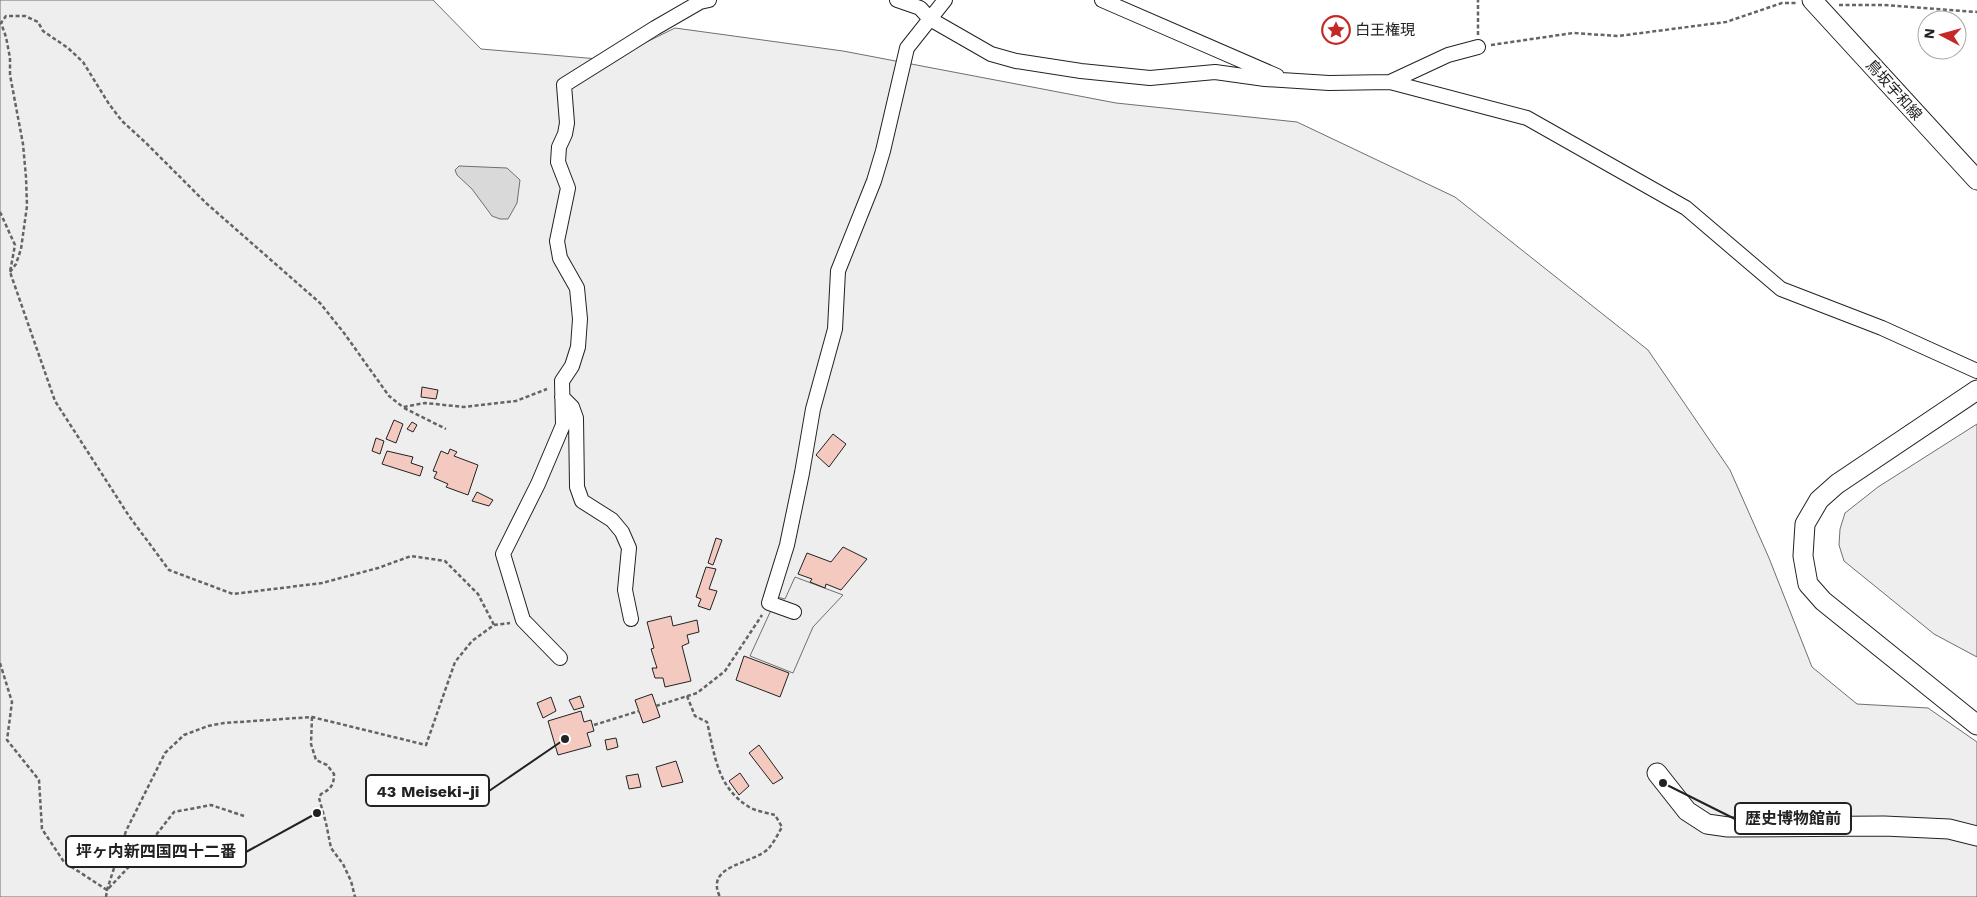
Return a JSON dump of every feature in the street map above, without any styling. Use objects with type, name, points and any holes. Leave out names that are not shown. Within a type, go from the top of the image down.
[{"type":"street","points":[[560,658],[524,620],[503,554],[529,497],[538,484],[563,425],[562,381],[572,366],[578,347],[580,319],[577,288],[560,258],[557,241],[568,188],[558,162],[559,147],[565,134],[567,123],[564,85],[700,2],[709,0]]},
{"type":"street","points":[[897,0],[920,8],[930,19],[991,54],[1016,61],[1081,71],[1150,78],[1214,72],[1265,79],[1390,82],[1527,118],[1686,208],[1781,289],[1882,328],[1977,371]]},
{"type":"street","points":[[794,612],[769,603],[787,545],[802,473],[812,408],[835,329],[838,271],[874,181],[883,152],[907,48],[945,0]]},
{"type":"street","points":[[1102,0],[1285,79]]},
{"type":"street","name":"鳥坂宇和線","points":[[1813,1],[1977,180]]},
{"type":"street","points":[[1390,82],[1448,55],[1478,47]]},
{"type":"street","points":[[1977,390],[1837,484],[1819,500],[1805,524],[1803,556],[1808,584],[1822,602],[1977,725]]},
{"type":"street","points":[[562,397],[572,407],[576,418],[578,487],[582,501],[612,520],[622,532],[629,548],[625,590],[631,619]]},
{"type":"street","points":[[1657,773],[1688,811],[1707,824],[1728,828],[1884,826],[1948,829],[1977,836]]},
{"type":"path","points":[[1478,0],[1478,47],[1509,44],[1573,33],[1618,36],[1726,22],[1782,3],[1813,1],[1838,5],[1901,6],[1977,12]]},
{"type":"path","points":[[10,272],[16,264],[21,248],[27,206],[23,144],[10,75],[10,58],[1,23],[6,16],[14,15],[25,16],[38,22],[43,31],[68,48],[83,62],[108,104],[122,121],[206,203],[320,303],[389,396],[403,407],[446,429]]},
{"type":"path","points":[[0,212],[15,245],[10,272],[55,401],[129,516],[169,570],[233,594],[322,583],[378,568],[411,556],[445,561],[478,594],[494,626]]},
{"type":"path","points":[[403,407],[425,403],[464,407],[516,401],[543,392],[562,381]]},
{"type":"path","points":[[656,706],[697,693],[725,671],[769,603]]},
{"type":"path","points":[[106,897],[130,822],[165,753],[184,735],[208,726],[224,723],[312,717],[426,745],[455,662],[472,641],[494,626],[524,620]]},
{"type":"path","points":[[0,663],[12,702],[7,740],[39,780],[42,829],[64,862],[107,890]]},
{"type":"path","points":[[688,696],[695,716],[707,722],[720,774],[730,792],[750,808],[775,815],[782,827],[768,848],[750,860],[729,868],[718,876],[716,888],[720,897]]},
{"type":"path","points":[[594,726],[639,711]]},
{"type":"path","points":[[312,717],[311,744],[316,760],[327,765],[334,774],[334,782],[329,790],[321,794],[319,798],[330,848],[343,864],[352,881],[355,897]]},
{"type":"path","points":[[107,890],[142,853],[174,812],[211,805],[244,816]]},
{"type":"shaded area","points":[[0,0],[433,0],[481,49],[610,60],[675,28],[843,51],[1116,103],[1297,122],[1455,197],[1648,350],[1730,470],[1769,558],[1812,667],[1857,704],[1928,708],[1977,742],[1977,897],[0,897]]},
{"type":"shaded area","points":[[459,166],[507,168],[520,180],[517,203],[508,219],[492,216],[472,189],[457,175],[455,170]]},
{"type":"shaded area","points":[[1977,424],[1977,657],[1934,634],[1844,561],[1839,545],[1840,529],[1845,513],[1878,487]]},
{"type":"shaded area","points":[[795,577],[843,595],[813,627],[793,673],[750,656],[777,597],[785,599]]},
{"type":"building","points":[[422,387],[438,390],[436,399],[421,397]]},
{"type":"building","points":[[394,420],[403,424],[396,443],[386,439]]},
{"type":"building","points":[[412,422],[417,425],[413,432],[407,429]]},
{"type":"building","points":[[833,434],[846,444],[829,467],[816,455]]},
{"type":"building","points":[[376,438],[384,441],[380,454],[372,451]]},
{"type":"building","points":[[450,449],[457,452],[454,456],[478,465],[468,495],[446,487],[448,484],[434,478],[437,472],[433,471],[441,451],[448,454]]},
{"type":"building","points":[[387,451],[413,457],[411,463],[423,467],[420,476],[382,464]]},
{"type":"building","points":[[477,492],[493,500],[489,506],[472,501]]},
{"type":"building","points":[[716,538],[722,540],[713,565],[708,563]]},
{"type":"building","points":[[843,547],[867,559],[841,590],[826,584],[825,588],[810,582],[812,579],[798,574],[807,553],[831,562]]},
{"type":"building","points":[[706,567],[716,569],[709,589],[717,591],[710,610],[698,606],[701,599],[696,597]]},
{"type":"building","points":[[671,616],[673,626],[697,620],[699,632],[687,635],[689,643],[682,646],[691,681],[665,687],[663,678],[655,678],[652,668],[657,668],[651,649],[654,648],[647,622]]},
{"type":"building","points":[[744,656],[789,673],[780,697],[736,680]]},
{"type":"building","points":[[652,694],[660,717],[643,723],[635,700]]},
{"type":"building","points":[[580,696],[584,707],[574,710],[569,700]]},
{"type":"building","points":[[551,697],[556,711],[543,718],[537,703]]},
{"type":"building","points":[[581,711],[584,722],[591,720],[594,731],[587,733],[591,746],[558,755],[548,721]]},
{"type":"building","points":[[616,738],[618,747],[607,750],[605,740]]},
{"type":"building","points":[[759,745],[783,778],[773,784],[749,753]]},
{"type":"building","points":[[676,761],[683,782],[662,787],[656,767]]},
{"type":"building","points":[[740,773],[749,786],[739,795],[729,781]]},
{"type":"building","points":[[638,774],[641,787],[629,789],[626,776]]},
{"type":"place","name":"白王権現","points":[[1336,30]]},
{"type":"place","name":"43 Meiseki-ji","points":[[565,739]]},
{"type":"place","name":"歴史博物館前","points":[[1663,783]]},
{"type":"place","name":"坪ヶ内新四国四十二番","points":[[317,813]]}]
